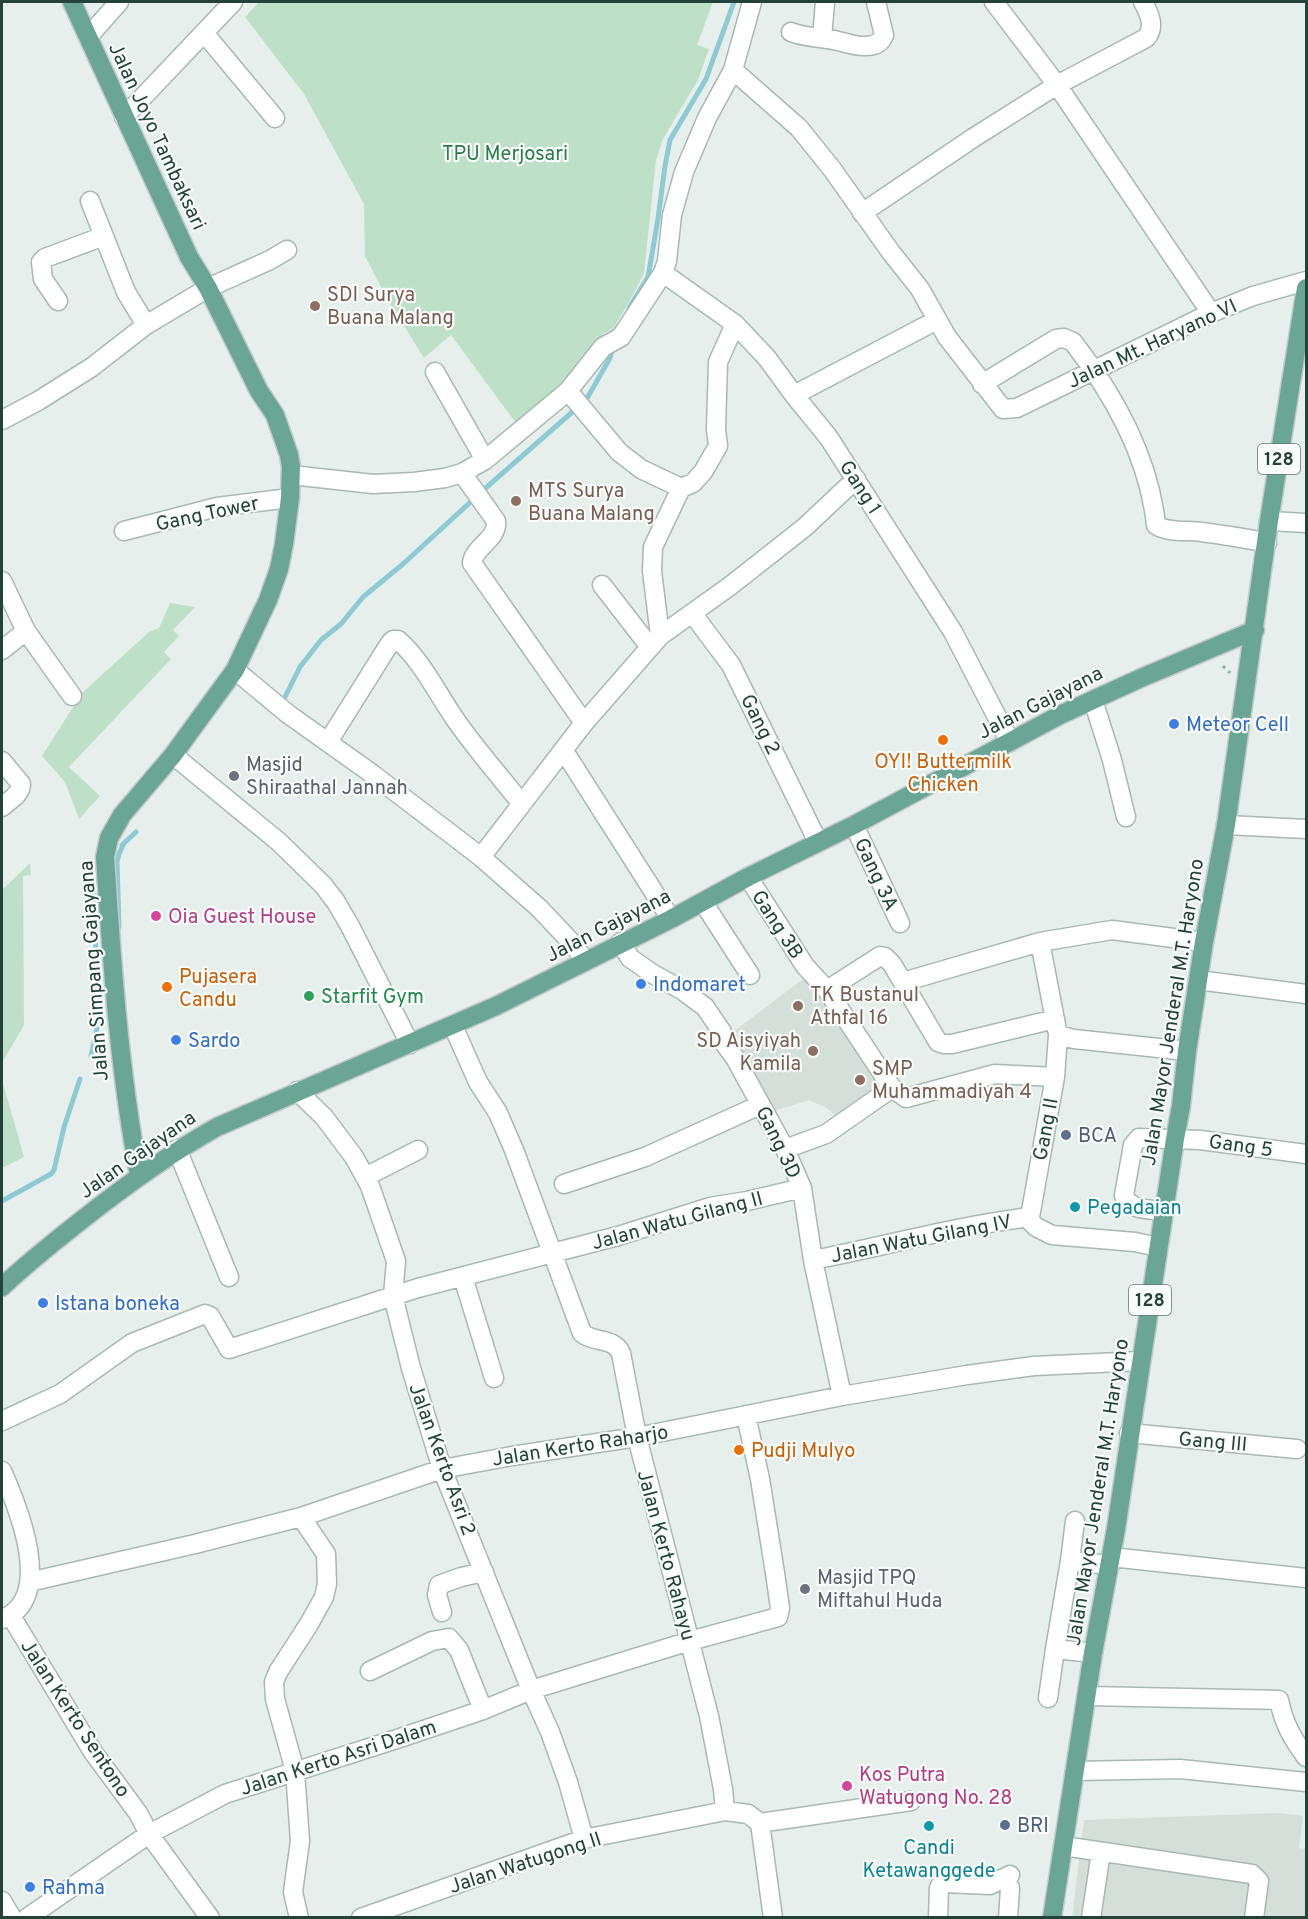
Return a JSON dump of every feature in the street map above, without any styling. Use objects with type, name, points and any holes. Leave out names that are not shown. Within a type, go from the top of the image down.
[{"type":"main road","name":"Jalan Joyo Tambaksari","points":[[72,2],[189,257],[208,288]]},
{"type":"main road","name":"Jalan Simpang Gajayana","points":[[139,1175],[121,1064],[111,958],[105,857],[109,838],[114,827],[173,755],[235,670],[268,600],[279,569],[290,498],[289,454],[275,416],[259,391],[208,288]]},
{"type":"main road","name":"128","points":[[1240,678],[1255,630],[1269,522],[1306,288]]},
{"type":"main road","name":"Jalan Gajayana","points":[[2,1287],[24,1266],[139,1175],[177,1149],[217,1127],[496,1006],[854,825],[1060,715],[1255,630]]},
{"type":"main road","name":"Jalan Mayor Jenderal M.T. Haryono","points":[[1052,1917],[1142,1361],[1204,942],[1226,825],[1240,678]]},
{"type":"street","points":[[88,37],[119,2]]},
{"type":"street","points":[[124,117],[234,2]]},
{"type":"street","points":[[291,475],[373,484],[445,478],[462,473],[576,401],[613,341],[663,273],[667,261],[672,215],[684,171],[707,118],[733,70],[752,2]]},
{"type":"street","points":[[822,38],[825,2]]},
{"type":"street","points":[[791,32],[800,36],[865,46],[880,42],[884,34],[884,27],[876,2]]},
{"type":"street","points":[[994,2],[1057,85],[1211,313]]},
{"type":"street","points":[[862,213],[1057,85],[1146,38],[1151,32],[1152,24],[1146,7]]},
{"type":"street","points":[[205,34],[275,118]]},
{"type":"street","points":[[733,70],[799,128],[832,169],[862,213],[920,289],[947,337],[982,384],[1056,339],[1064,338],[1073,342],[1113,397],[1138,454],[1156,525],[1159,528],[1201,532],[1267,543]]},
{"type":"street","points":[[90,201],[126,292],[146,325]]},
{"type":"street","points":[[58,301],[43,279],[41,262],[45,258],[104,236]]},
{"type":"street","points":[[2,420],[38,401],[92,367],[146,325],[208,288],[287,250]]},
{"type":"street","name":"Gang 1","points":[[663,273],[735,324],[767,358],[829,438],[953,632],[1010,742]]},
{"type":"street","name":"Jalan Mt. Haryano VI","points":[[982,384],[1000,407],[1006,410],[1017,408],[1211,313],[1253,296],[1306,281]]},
{"type":"street","points":[[794,395],[937,320]]},
{"type":"street","points":[[655,642],[653,547],[681,488],[693,483],[703,472],[718,446],[716,409],[718,362],[735,324]]},
{"type":"street","points":[[435,372],[484,459]]},
{"type":"street","points":[[576,401],[619,452],[641,469],[681,488]]},
{"type":"street","points":[[462,473],[496,521],[496,531],[473,557],[472,563],[584,723]]},
{"type":"street","points":[[481,857],[584,723],[655,642],[805,527],[856,479]]},
{"type":"street","name":"Gang Tower","points":[[124,531],[217,507],[290,498]]},
{"type":"street","points":[[1269,522],[1306,523]]},
{"type":"street","points":[[2,581],[26,631],[72,696]]},
{"type":"street","points":[[602,585],[655,642]]},
{"type":"street","name":"Gang 2","points":[[692,613],[730,665],[818,842]]},
{"type":"street","points":[[2,650],[26,631]]},
{"type":"street","points":[[328,742],[390,644],[393,640],[398,640],[406,647],[457,721],[521,803]]},
{"type":"street","points":[[235,670],[288,714],[481,857],[539,908],[573,944],[585,961]]},
{"type":"street","points":[[1094,700],[1126,817]]},
{"type":"street","points":[[564,751],[670,919]]},
{"type":"street","points":[[173,755],[279,842],[323,885],[350,926],[410,1044]]},
{"type":"street","points":[[2,807],[21,788],[21,784],[4,771]]},
{"type":"street","name":"Gang 3A","points":[[854,825],[900,923]]},
{"type":"street","points":[[1226,825],[1306,829]]},
{"type":"street","name":"Gang 3B","points":[[748,877],[805,966],[827,990],[892,1088]]},
{"type":"street","points":[[703,902],[750,975]]},
{"type":"street","points":[[903,982],[1040,942],[1112,930],[1204,942]]},
{"type":"street","name":"Gang 3D","points":[[621,942],[630,958],[705,1007],[722,1032],[722,1040],[735,1058],[786,1149],[802,1188],[813,1260],[842,1396]]},
{"type":"street","name":"Gang II","points":[[1030,1217],[1055,1077],[1057,1027],[1040,942]]},
{"type":"street","points":[[827,990],[880,956],[889,959],[938,1042],[944,1044],[1057,1027],[1074,1039],[1187,1052]]},
{"type":"street","points":[[1198,980],[1306,994]]},
{"type":"street","name":"Jalan Kerto Rahayu","points":[[453,1026],[478,1082],[502,1123],[514,1150],[582,1333],[587,1337],[611,1343],[619,1348],[637,1437],[709,1716],[725,1811]]},
{"type":"street","points":[[786,1149],[826,1134],[892,1088],[906,1098],[995,1074],[1055,1077]]},
{"type":"street","name":"Jalan Kerto Asri 2","points":[[297,1091],[324,1116],[354,1157],[370,1186],[396,1261],[393,1296],[411,1368],[442,1468],[550,1732],[568,1782],[584,1839]]},
{"type":"street","points":[[564,1184],[645,1157],[760,1104]]},
{"type":"street","name":"Gang 5","points":[[1164,1211],[1128,1204],[1124,1195],[1135,1141],[1139,1138],[1200,1140],[1306,1154]]},
{"type":"street","points":[[177,1149],[229,1277]]},
{"type":"street","points":[[365,1177],[418,1150]]},
{"type":"street","name":"Jalan Watu Gilang II","points":[[2,1421],[60,1394],[132,1342],[205,1314],[210,1316],[229,1349],[393,1296],[639,1230],[710,1207],[802,1188]]},
{"type":"street","points":[[1030,1217],[1036,1227],[1052,1235],[1135,1242],[1158,1247]]},
{"type":"street","name":"Jalan Watu Gilang IV","points":[[813,1260],[983,1223],[1030,1217]]},
{"type":"street","points":[[463,1277],[494,1378]]},
{"type":"street","name":"Jalan Kerto Raharjo","points":[[29,1582],[301,1517],[442,1468],[637,1437],[746,1414],[948,1378],[1034,1366],[1142,1361]]},
{"type":"street","name":"Jalan Kerto Asri Dalam","points":[[27,1917],[149,1834],[225,1794],[483,1710],[531,1690],[690,1641],[778,1617],[780,1608],[775,1573],[760,1479],[746,1414]]},
{"type":"street","name":"Gang III","points":[[1129,1433],[1297,1449]]},
{"type":"street","name":"Jalan Kerto Sentono","points":[[2,1471],[18,1508],[29,1556],[29,1582],[22,1605],[6,1617],[93,1752],[210,1917]]},
{"type":"street","points":[[299,1917],[293,1892],[300,1841],[295,1771],[275,1699],[274,1682],[324,1597],[327,1584],[326,1554],[301,1517]]},
{"type":"street","points":[[1048,1698],[1075,1521]]},
{"type":"street","points":[[1070,1561],[1110,1561],[1306,1578]]},
{"type":"street","points":[[442,1612],[437,1595],[439,1585],[484,1572]]},
{"type":"street","points":[[370,1671],[432,1641],[449,1638],[459,1650],[483,1710]]},
{"type":"street","points":[[1055,1649],[1093,1653]]},
{"type":"street","points":[[1088,1696],[1279,1700],[1284,1721],[1306,1757]]},
{"type":"street","points":[[1075,1771],[1179,1769],[1306,1782]]},
{"type":"street","points":[[773,1917],[759,1823],[911,1801]]},
{"type":"street","name":"Jalan Watugong II","points":[[361,1917],[584,1839],[725,1811],[748,1814],[759,1823]]},
{"type":"street","points":[[1063,1846],[1252,1874],[1259,1881],[1254,1917]]},
{"type":"street","points":[[1091,1917],[1101,1852]]},
{"type":"street","points":[[938,1917],[941,1884],[990,1885],[1010,1881],[1008,1917]]},
{"type":"street","points":[[2,1901],[12,1917]]},
{"type":"path","points":[[1223,666],[1226,671],[1240,678]]},
{"type":"shaded area","points":[[807,976],[837,986],[892,1087],[838,1118],[827,1108],[809,1100],[768,1113],[725,1038]]},
{"type":"shaded area","points":[[1280,1813],[1303,1816],[1299,1848],[1306,1849],[1306,1917],[1072,1918],[1084,1820]]},
{"type":"green space","name":"TPU Merjosari","points":[[259,2],[713,2],[697,45],[709,49],[698,80],[663,139],[656,160],[644,273],[614,328],[603,334],[577,372],[516,423],[451,335],[424,358],[386,297],[365,256],[364,204],[304,94],[245,17]]},
{"type":"green space","points":[[170,603],[195,607],[173,630],[179,636],[164,652],[171,659],[69,767],[100,796],[79,819],[65,782],[42,756],[82,693],[149,632],[159,628]]},
{"type":"green space","points":[[30,863],[31,875],[23,876],[24,1025],[2,1063],[2,890]]},
{"type":"green space","points":[[2,1080],[24,1157],[2,1168]]},
{"type":"waterway","points":[[629,308],[648,277],[670,140],[706,79],[734,2]]},
{"type":"waterway","points":[[283,701],[300,667],[321,640],[341,624],[363,597],[586,400],[610,358],[613,347]]},
{"type":"waterway","points":[[122,845],[136,832]]},
{"type":"waterway","points":[[119,927],[117,862],[124,843]]},
{"type":"waterway","points":[[92,881],[98,985]]},
{"type":"waterway","points":[[91,1056],[99,1019]]},
{"type":"waterway","points":[[2,1201],[51,1174],[54,1170],[64,1127],[80,1079]]},
{"type":"place","name":"SDI Surya Buana Malang","points":[[315,306]]},
{"type":"place","name":"MTS Surya Buana Malang","points":[[516,501]]},
{"type":"place","name":"Meteor Cell","points":[[1174,724]]},
{"type":"place","name":"OYI! Buttermilk Chicken","points":[[943,740]]},
{"type":"place","name":"Masjid Shiraathal Jannah","points":[[234,776]]},
{"type":"place","name":"Oia Guest House","points":[[156,916]]},
{"type":"place","name":"Indomaret","points":[[641,984]]},
{"type":"place","name":"Pujasera Candu","points":[[167,987]]},
{"type":"place","name":"Starfit Gym","points":[[309,996]]},
{"type":"place","name":"TK Bustanul Athfal 16","points":[[798,1006]]},
{"type":"place","name":"Sardo","points":[[176,1040]]},
{"type":"place","name":"SD Aisyiyah Kamila","points":[[813,1051]]},
{"type":"place","name":"SMP Muhammadiyah 4","points":[[860,1080]]},
{"type":"place","name":"BCA","points":[[1066,1135]]},
{"type":"place","name":"Pegadaian","points":[[1075,1207]]},
{"type":"place","name":"Istana boneka","points":[[43,1303]]},
{"type":"place","name":"Pudji Mulyo","points":[[739,1450]]},
{"type":"place","name":"Masjid TPQ Miftahul Huda","points":[[805,1589]]},
{"type":"place","name":"Kos Putra Watugong No. 28","points":[[847,1786]]},
{"type":"place","name":"BRI","points":[[1005,1825]]},
{"type":"place","name":"Candi Ketawanggede","points":[[929,1826]]},
{"type":"place","name":"Rahma","points":[[30,1887]]}]
